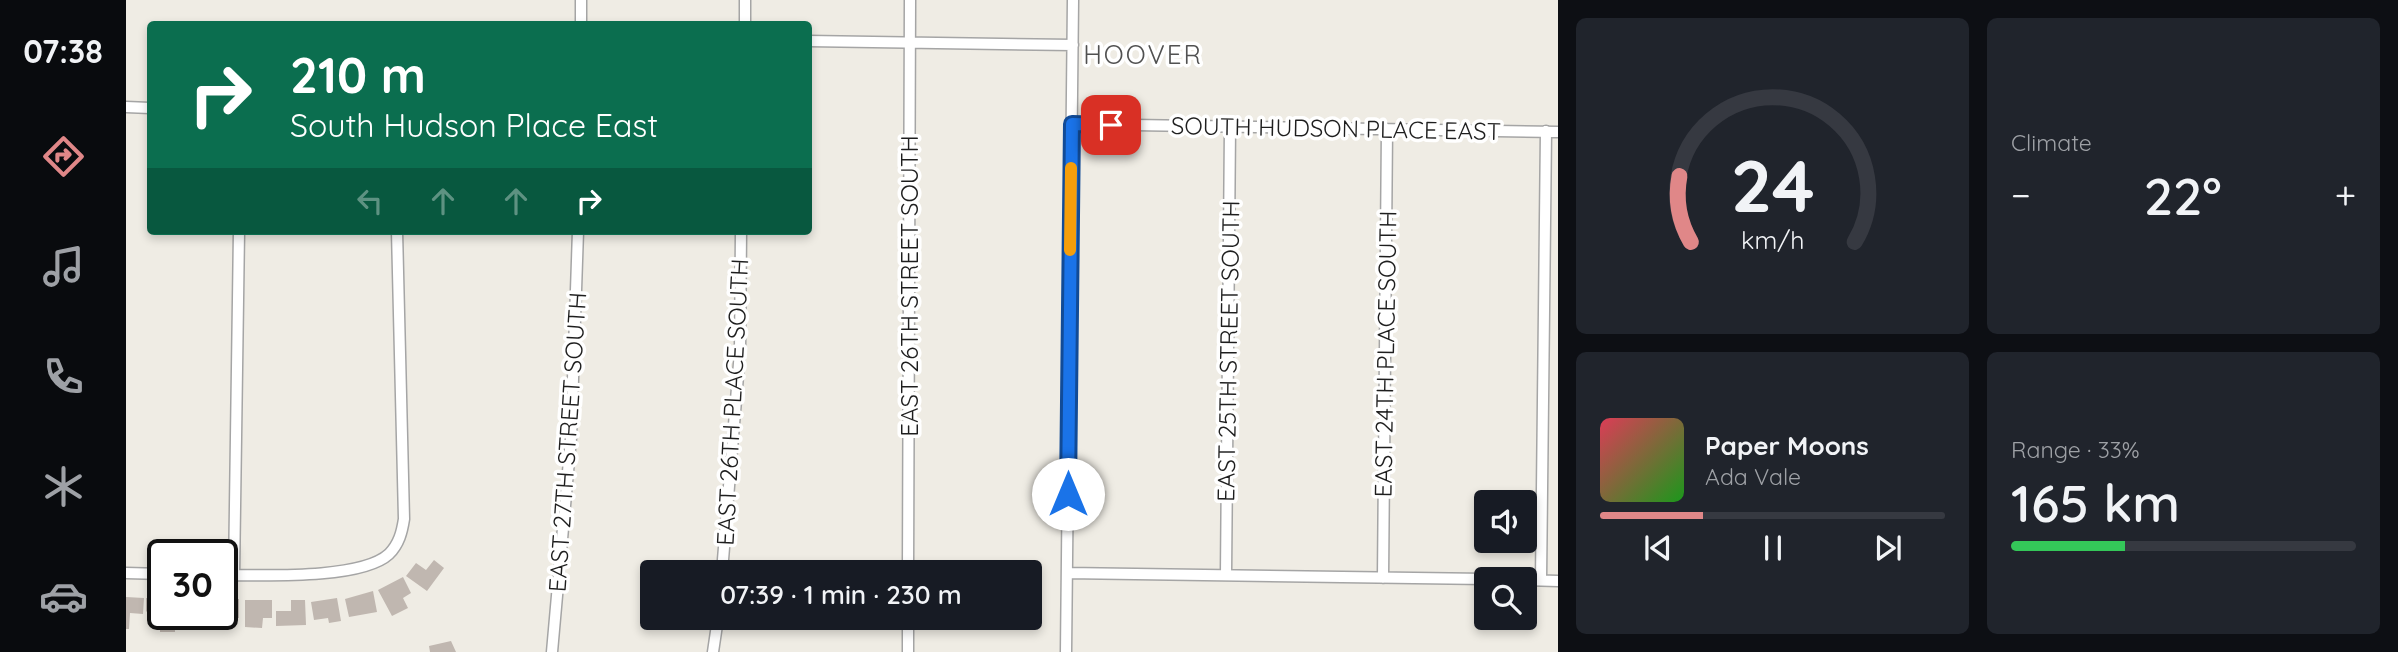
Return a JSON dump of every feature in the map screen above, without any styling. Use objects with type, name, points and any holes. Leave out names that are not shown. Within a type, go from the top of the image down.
[{"type":"street","points":[[581,0],[581,21]]},
{"type":"street","points":[[745,0],[745,21]]},
{"type":"street","name":"EAST 26TH STREET SOUTH","points":[[908,560],[910,0]]},
{"type":"street","points":[[1066,652],[1073,0]]},
{"type":"street","points":[[812,41],[1073,45]]},
{"type":"street","points":[[126,107],[147,108]]},
{"type":"street","name":"SOUTH HUDSON PLACE EAST","points":[[1072,124],[1558,132]]},
{"type":"street","name":"EAST 25TH STREET SOUTH","points":[[1226,574],[1230,127]]},
{"type":"street","name":"EAST 24TH PLACE SOUTH","points":[[1383,578],[1387,129]]},
{"type":"street","points":[[1541,580],[1546,131]]},
{"type":"street","points":[[235,539],[239,235]]},
{"type":"street","points":[[238,575],[296,576],[328,573],[377,561],[388,555],[396,546],[404,519],[397,235]]},
{"type":"street","name":"EAST 27TH STREET SOUTH","points":[[552,652],[571,438],[578,235]]},
{"type":"street","name":"EAST 26TH PLACE SOUTH","points":[[723,560],[740,351],[741,235]]},
{"type":"street","points":[[126,573],[147,574]]},
{"type":"street","points":[[1067,573],[1474,579]]},
{"type":"street","points":[[1537,580],[1558,580]]},
{"type":"street","points":[[713,652],[716,630]]},
{"type":"street","points":[[908,630],[908,652]]},
{"type":"building","points":[[434,560],[444,568],[427,591],[406,576],[416,563],[426,570]]},
{"type":"building","points":[[403,577],[411,593],[403,598],[408,608],[392,616],[378,590]]},
{"type":"building","points":[[373,591],[377,612],[349,617],[345,599]]},
{"type":"building","points":[[126,597],[144,598],[143,614],[130,613],[129,629],[126,629]]},
{"type":"building","points":[[337,598],[341,621],[329,623],[328,618],[314,620],[311,602]]},
{"type":"building","points":[[245,600],[272,600],[272,618],[263,618],[262,628],[245,627]]},
{"type":"building","points":[[291,600],[305,600],[306,625],[276,626],[276,611],[291,611]]},
{"type":"building","points":[[451,641],[456,652],[430,652],[429,646]]},
{"type":"slow traffic","points":[[1070,250],[1071,168]]},
{"type":"district","name":"HOOVER","points":[[1143,54]]},
{"type":"route","points":[[1068,494],[1072,124],[1111,125]]}]
